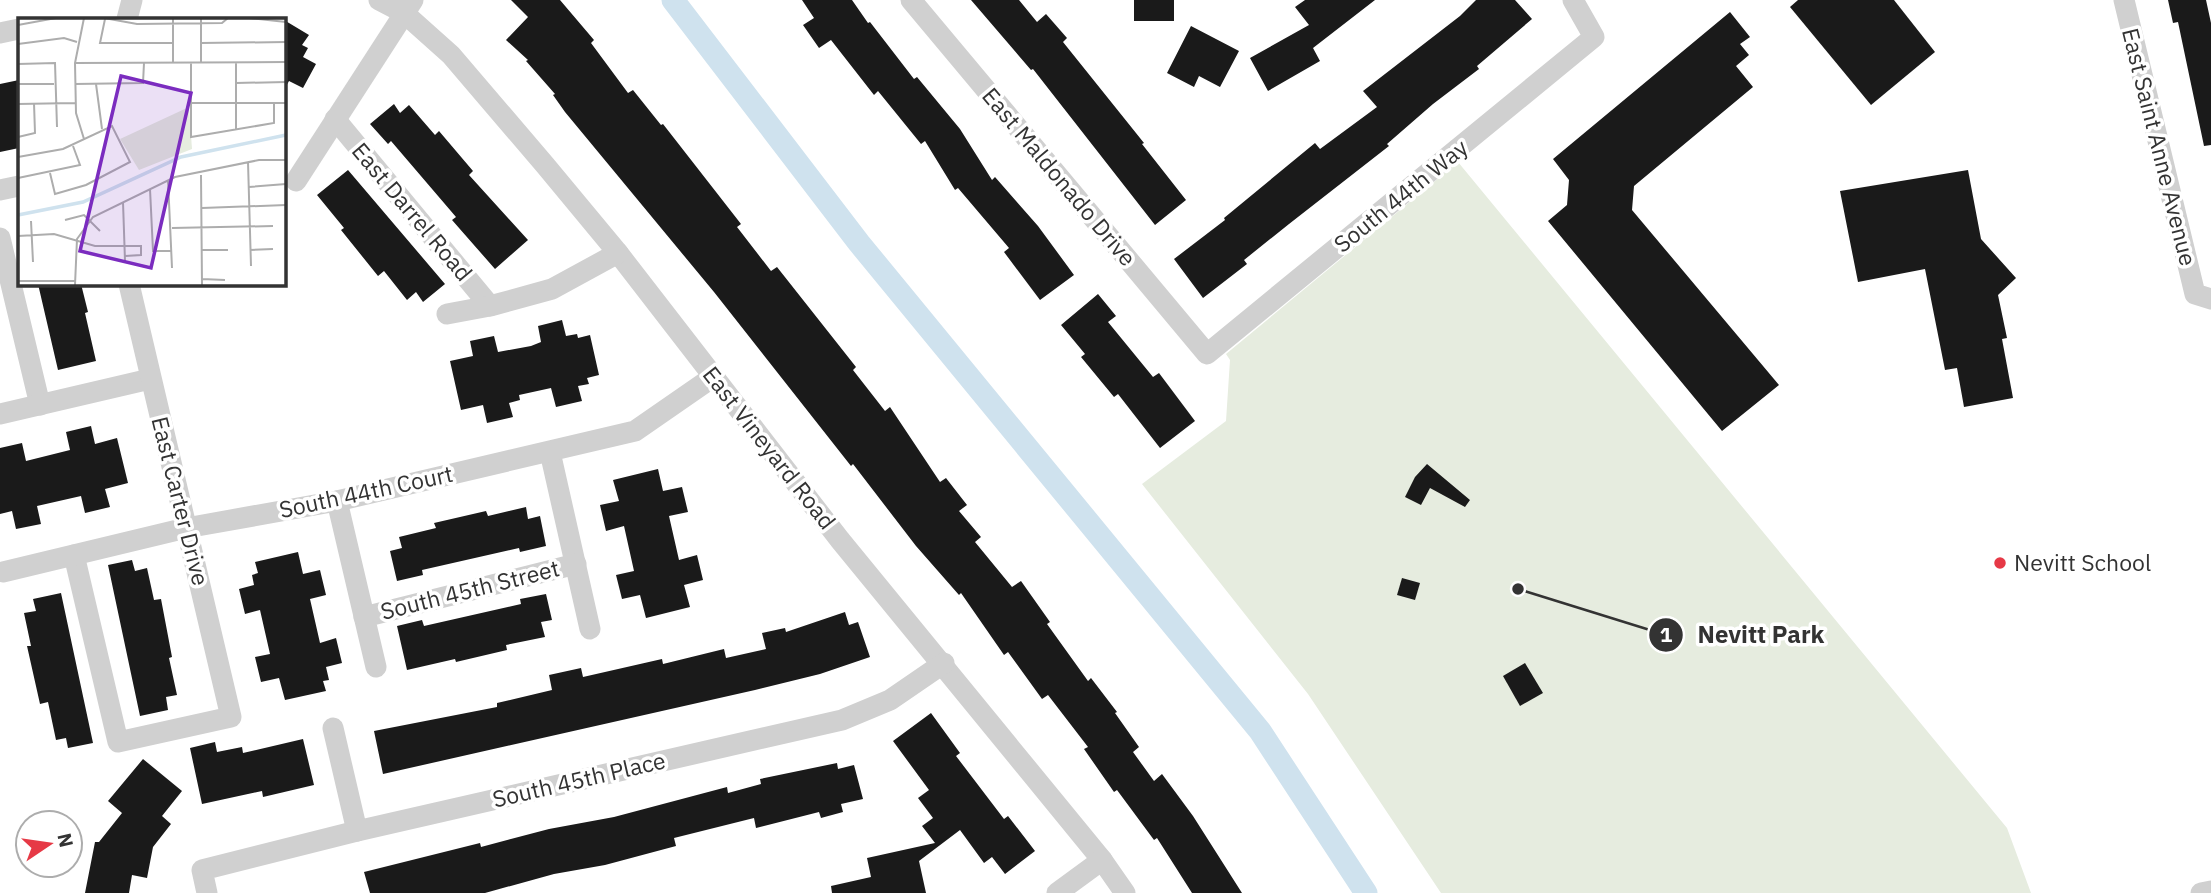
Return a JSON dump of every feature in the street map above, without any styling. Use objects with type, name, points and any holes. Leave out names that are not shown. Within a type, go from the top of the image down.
[{"type":"street","points":[[127,18],[132,0]]},
{"type":"street","name":"East Vineyard Road","points":[[379,0],[408,6],[618,253],[841,540],[944,663],[1102,860],[1125,893]]},
{"type":"street","name":"East Maldonado Drive","points":[[911,0],[1207,354]]},
{"type":"street","name":"South 44th Way","points":[[1207,354],[1594,37],[1573,0]]},
{"type":"street","name":"East Saint Anne Avenue","points":[[2123,0],[2203,296]]},
{"type":"street","points":[[296,181],[408,6]]},
{"type":"street","points":[[0,33],[18,29]]},
{"type":"street","name":"East Darrel Road","points":[[335,119],[490,306]]},
{"type":"street","points":[[0,190],[18,186]]},
{"type":"street","points":[[0,238],[40,405]]},
{"type":"street","points":[[447,314],[490,306],[552,289],[618,253]]},
{"type":"street","name":"East Carter Drive","points":[[74,555],[118,742],[232,718],[129,285]]},
{"type":"street","name":"South 44th Court","points":[[4,572],[187,527],[337,501],[635,431],[713,377]]},
{"type":"street","points":[[0,414],[150,379]]},
{"type":"street","points":[[550,452],[590,629]]},
{"type":"street","points":[[337,501],[376,667]]},
{"type":"street","name":"South 45th Street","points":[[364,617],[576,564]]},
{"type":"street","name":"South 45th Place","points":[[207,893],[202,870],[357,831],[842,720],[890,700],[944,663]]},
{"type":"street","points":[[333,728],[357,831]]},
{"type":"street","points":[[1057,893],[1102,860]]},
{"type":"street","points":[[2201,893],[2211,891]]},
{"type":"shaded area","points":[[1458,162],[2007,828],[2031,893],[1441,893],[1308,694],[1142,484],[1226,421],[1230,360],[1226,354]]},
{"type":"building","points":[[511,0],[560,0],[594,40],[591,43],[628,93],[633,90],[661,125],[663,124],[741,224],[737,227],[771,271],[777,267],[856,367],[853,370],[885,411],[890,407],[940,482],[946,478],[967,505],[959,511],[981,537],[975,542],[1012,587],[1021,581],[1050,622],[1047,624],[1088,681],[1091,678],[1117,712],[1115,713],[1139,747],[1133,752],[1154,781],[1162,774],[1193,816],[1242,893],[1192,893],[1157,838],[1154,840],[1117,790],[1114,792],[1084,749],[1088,747],[1048,695],[1042,699],[1008,652],[1004,655],[961,593],[959,595],[916,546],[714,292],[565,112],[553,95],[555,94],[526,61],[528,60],[506,40],[528,17]]},
{"type":"building","points":[[802,0],[852,0],[914,79],[917,77],[960,129],[992,180],[995,177],[1038,226],[1074,275],[1040,300],[1004,252],[1009,248],[958,188],[955,190],[925,141],[921,144],[878,91],[874,95],[831,40],[819,48],[803,25],[814,18]]},
{"type":"building","points":[[971,0],[1019,0],[1037,22],[1046,14],[1067,38],[1063,42],[1186,200],[1155,225],[1033,69],[1031,70]]},
{"type":"building","points":[[1134,0],[1174,0],[1174,21],[1134,21]]},
{"type":"building","points":[[1305,0],[1375,0],[1313,48],[1320,61],[1268,91],[1250,58],[1309,25],[1295,7]]},
{"type":"building","points":[[1476,0],[1515,0],[1532,19],[1477,66],[1479,69],[1387,144],[1389,146],[1244,260],[1247,264],[1203,298],[1174,259],[1225,220],[1224,218],[1315,143],[1320,149],[1377,107],[1363,91],[1460,16]]},
{"type":"building","points":[[1798,0],[1894,0],[1935,52],[1871,105],[1790,7]]},
{"type":"building","points":[[2168,0],[2206,0],[2211,23],[2211,145],[2204,146],[2178,22],[2173,23]]},
{"type":"building","points":[[1730,12],[1750,37],[1740,44],[1749,55],[1736,66],[1753,87],[1634,186],[1632,210],[1779,385],[1722,431],[1548,221],[1567,205],[1569,180],[1553,159]]},
{"type":"building","points":[[285,21],[309,35],[302,45],[308,48],[303,57],[316,64],[303,88],[289,81],[285,88]]},
{"type":"building","points":[[1191,26],[1239,51],[1220,87],[1199,76],[1194,87],[1167,73]]},
{"type":"building","points":[[18,80],[18,148],[0,152],[0,84]]},
{"type":"building","points":[[394,104],[400,113],[409,105],[435,135],[439,131],[473,171],[469,175],[528,240],[495,269],[452,220],[456,217],[391,141],[388,144],[370,124]]},
{"type":"building","points":[[348,170],[445,284],[423,302],[416,292],[407,300],[384,271],[378,276],[317,195]]},
{"type":"building","points":[[1968,170],[1981,239],[2016,278],[1998,295],[2007,338],[2002,339],[2013,398],[1964,407],[1957,368],[1945,370],[1925,269],[1858,282],[1840,191]]},
{"type":"building","points":[[38,285],[81,285],[96,361],[58,370]]},
{"type":"building","points":[[1098,294],[1116,316],[1108,322],[1153,377],[1159,373],[1195,421],[1160,448],[1118,394],[1114,397],[1081,357],[1085,354],[1061,325]]},
{"type":"building","points":[[562,320],[566,336],[577,334],[578,338],[590,335],[599,375],[587,378],[589,384],[578,386],[582,401],[556,407],[551,388],[519,395],[520,400],[509,403],[513,417],[487,423],[483,405],[461,410],[450,361],[473,356],[470,341],[494,336],[498,352],[531,346],[541,342],[538,326]]},
{"type":"building","points":[[91,426],[95,444],[117,438],[128,483],[105,489],[110,507],[85,513],[81,496],[37,506],[41,524],[16,529],[12,511],[0,514],[0,448],[22,443],[26,461],[70,450],[66,432]]},
{"type":"building","points":[[1427,464],[1470,500],[1465,507],[1430,488],[1421,505],[1405,497],[1415,477]]},
{"type":"building","points":[[658,469],[663,491],[682,487],[688,512],[669,516],[679,560],[697,555],[703,580],[684,585],[690,607],[646,618],[640,595],[622,599],[616,575],[634,571],[624,526],[606,531],[600,505],[619,501],[613,480]]},
{"type":"building","points":[[526,507],[528,519],[540,516],[546,546],[520,552],[519,548],[422,570],[423,575],[397,581],[390,551],[402,548],[399,537],[436,528],[434,523],[486,511],[488,516]]},
{"type":"building","points":[[298,552],[303,574],[320,570],[326,595],[310,599],[320,643],[336,638],[342,663],[326,667],[329,680],[323,681],[326,691],[285,700],[279,678],[261,682],[255,657],[270,654],[260,610],[245,614],[239,589],[254,585],[252,575],[258,573],[255,562]]},
{"type":"building","points":[[132,560],[135,571],[147,568],[154,600],[161,599],[177,695],[166,697],[168,710],[140,716],[108,565]]},
{"type":"building","points":[[1402,578],[1420,583],[1415,600],[1397,595]]},
{"type":"building","points":[[61,593],[93,743],[68,748],[66,738],[56,740],[48,702],[40,704],[27,646],[31,646],[24,613],[36,611],[33,599]]},
{"type":"building","points":[[546,594],[552,620],[541,622],[545,637],[506,645],[507,650],[407,670],[397,626],[422,620],[424,626],[521,604],[520,599]]},
{"type":"building","points":[[845,612],[849,625],[858,622],[870,657],[820,674],[755,690],[383,774],[374,731],[497,707],[497,703],[552,690],[549,675],[581,668],[583,677],[662,659],[663,664],[724,649],[726,658],[766,649],[762,633],[785,628],[786,632]]},
{"type":"building","points":[[1525,663],[1543,693],[1520,706],[1503,676]]},
{"type":"building","points":[[931,713],[960,753],[956,756],[1004,819],[1008,816],[1035,851],[1005,874],[992,857],[984,863],[960,830],[919,861],[926,893],[832,893],[831,886],[871,877],[867,858],[935,843],[922,826],[933,818],[918,798],[929,790],[893,741]]},
{"type":"building","points":[[303,739],[314,785],[263,797],[262,791],[202,804],[190,748],[215,742],[217,752],[242,747],[243,753]]},
{"type":"building","points":[[143,759],[182,791],[162,816],[171,824],[153,847],[147,878],[132,875],[129,893],[85,893],[95,842],[99,842],[122,813],[108,801]]},
{"type":"building","points":[[837,763],[838,769],[854,765],[863,799],[841,804],[843,812],[821,818],[819,812],[756,828],[754,818],[674,838],[676,846],[485,893],[370,893],[364,872],[480,843],[481,847],[549,829],[614,817],[727,787],[728,793],[761,784],[760,779]]},
{"type":"waterway","points":[[673,0],[859,243],[1260,731],[1366,893]]},
{"type":"place","name":"Nevitt School","points":[[2000,563]]},
{"type":"place","name":"Nevitt Park","points":[[1518,589]]}]
